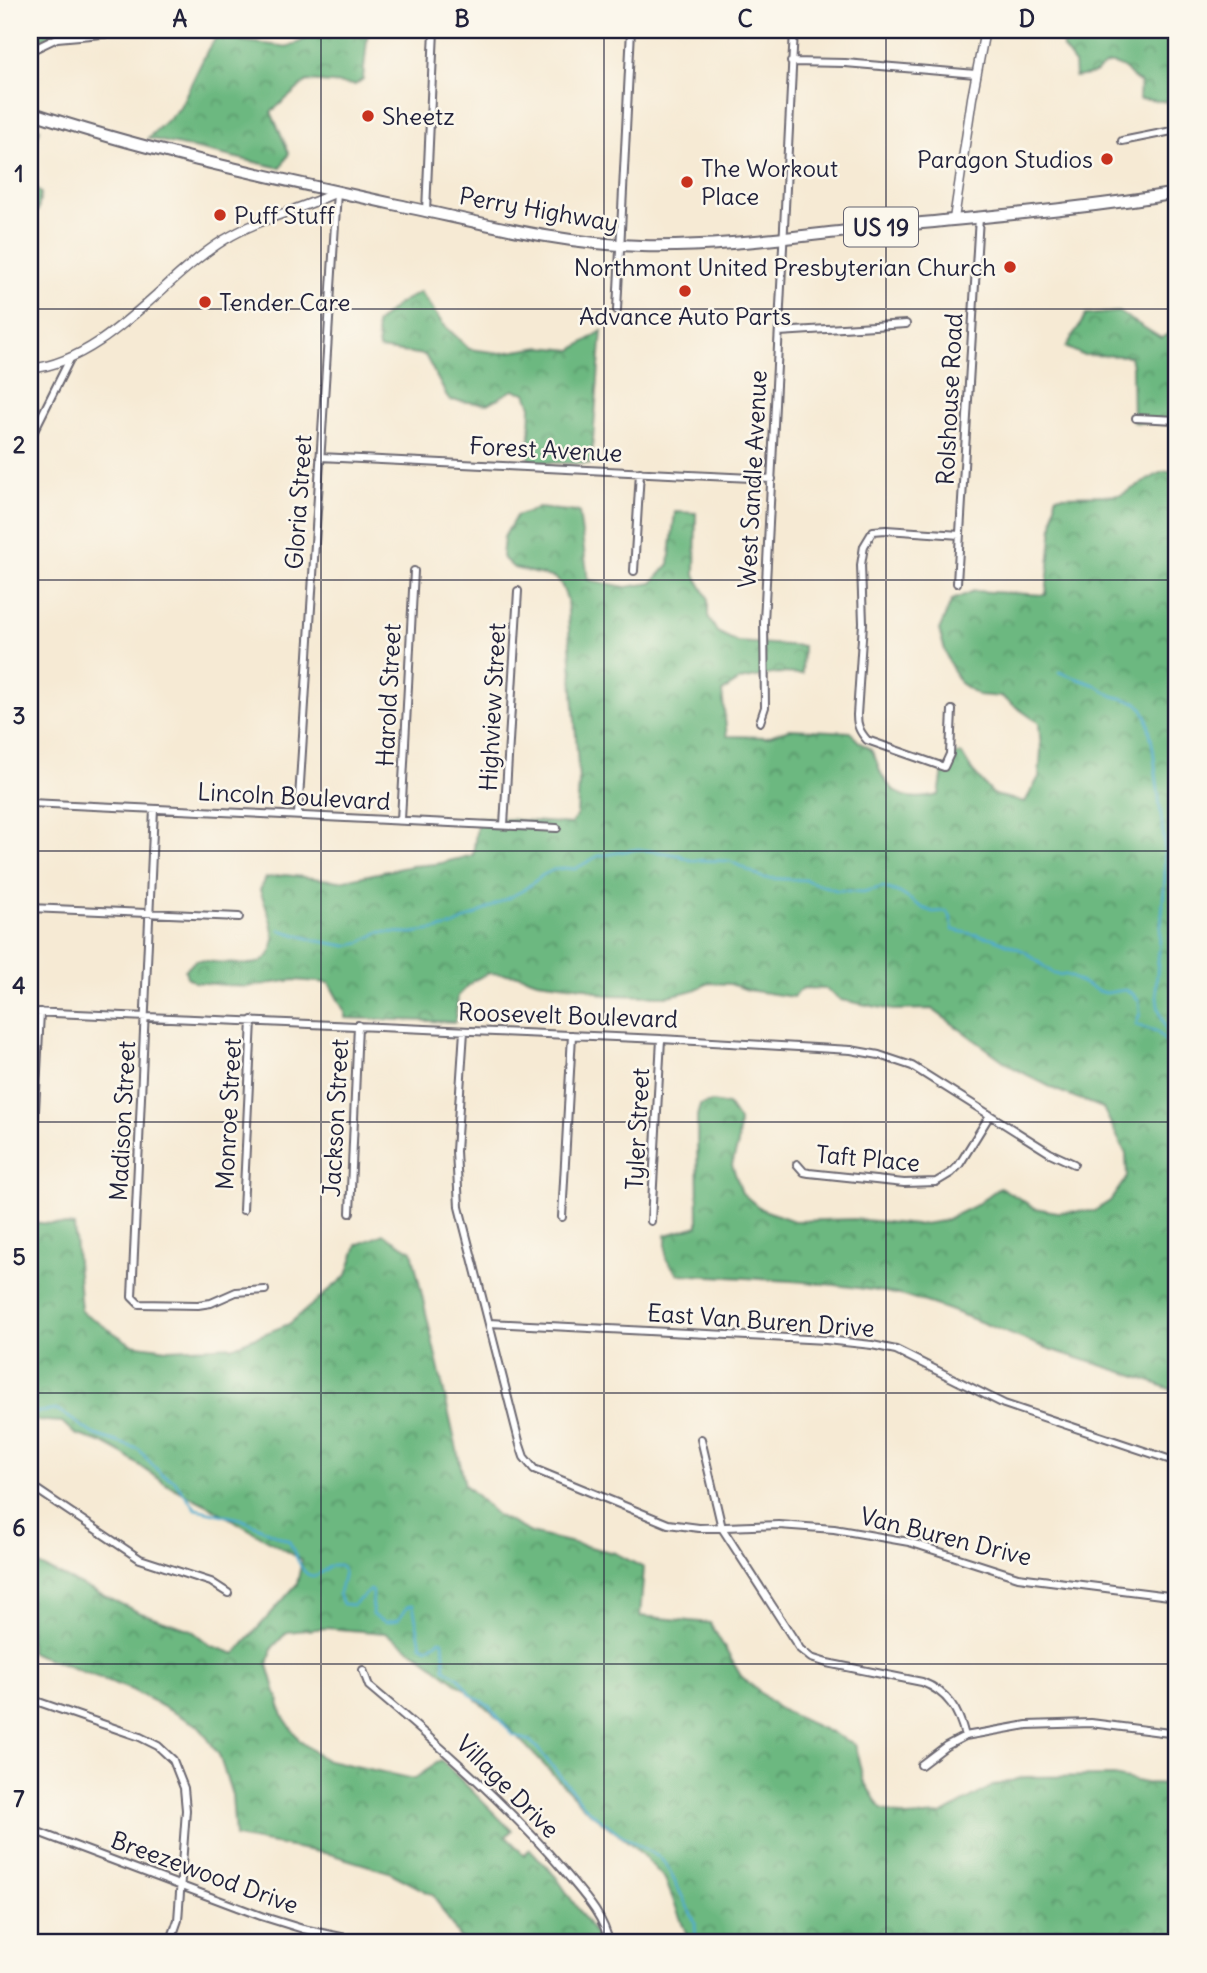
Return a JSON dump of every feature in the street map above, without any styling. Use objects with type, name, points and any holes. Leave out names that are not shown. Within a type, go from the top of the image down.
[{"type":"main road","name":"Perry Highway","points":[[30,112],[172,155],[549,237],[619,245],[681,246],[783,237],[1088,205],[1177,192]]},
{"type":"street","points":[[30,51],[57,38],[147,30]]},
{"type":"street","points":[[426,211],[434,30]]},
{"type":"street","points":[[617,310],[631,30]]},
{"type":"street","name":"West Sandle Avenue","points":[[760,722],[765,707],[764,622],[794,30]]},
{"type":"street","points":[[954,219],[985,30]]},
{"type":"street","points":[[791,62],[845,63],[976,74]]},
{"type":"street","points":[[1122,141],[1177,130]]},
{"type":"street","points":[[30,369],[66,361],[115,328],[220,242],[260,221],[312,204],[337,192]]},
{"type":"street","name":"Gloria Street","points":[[298,814],[337,192]]},
{"type":"street","name":"Rolshouse Road","points":[[957,583],[979,217]]},
{"type":"street","points":[[779,332],[906,324]]},
{"type":"street","points":[[30,439],[66,361]]},
{"type":"street","points":[[1136,418],[1177,419]]},
{"type":"street","name":"Forest Avenue","points":[[320,457],[772,479]]},
{"type":"street","points":[[634,571],[640,472]]},
{"type":"street","points":[[952,710],[950,754],[944,767],[867,740],[857,726],[863,623],[860,574],[864,546],[873,531],[960,536]]},
{"type":"street","name":"Harold Street","points":[[401,820],[414,570]]},
{"type":"street","name":"Highview Street","points":[[504,825],[518,591]]},
{"type":"street","name":"Lincoln Boulevard","points":[[30,803],[557,828]]},
{"type":"street","name":"Madison Street","points":[[154,809],[132,1297],[139,1304],[190,1306],[211,1303],[236,1292],[265,1290]]},
{"type":"street","points":[[30,908],[239,918]]},
{"type":"street","name":"Roosevelt Boulevard","points":[[30,1012],[661,1039],[837,1049],[879,1055],[912,1066],[1050,1153],[1074,1164]]},
{"type":"street","points":[[31,1190],[40,1012]]},
{"type":"street","name":"Monroe Street","points":[[243,1210],[252,1020]]},
{"type":"street","name":"Jackson Street","points":[[350,1213],[358,1026]]},
{"type":"street","points":[[464,1031],[456,1151],[457,1182],[462,1221],[489,1323]]},
{"type":"street","points":[[562,1217],[572,1035]]},
{"type":"street","name":"Tyler Street","points":[[651,1221],[661,1039]]},
{"type":"street","name":"Taft Place","points":[[797,1164],[804,1172],[809,1173],[904,1183],[936,1182],[951,1174],[959,1165],[990,1115]]},
{"type":"street","name":"East Van Buren Drive","points":[[489,1323],[826,1340],[872,1345],[908,1355],[1004,1404],[1177,1462]]},
{"type":"street","name":"Van Buren Drive","points":[[489,1323],[520,1444],[528,1464],[549,1477],[668,1524],[722,1528],[779,1525],[834,1528],[909,1542],[1018,1577],[1177,1597]]},
{"type":"street","points":[[701,1439],[722,1528],[806,1655],[827,1663],[929,1685],[950,1701],[959,1715],[965,1736]]},
{"type":"street","points":[[30,1485],[140,1559],[211,1582],[228,1593]]},
{"type":"street","name":"Village Drive","points":[[363,1670],[369,1686],[456,1760],[552,1858],[598,1915],[610,1943]]},
{"type":"street","points":[[30,1699],[140,1737],[158,1746],[173,1760],[186,1797],[178,1920],[170,1943]]},
{"type":"street","points":[[921,1765],[946,1746],[965,1736],[996,1729],[1063,1722],[1104,1724],[1177,1734]]},
{"type":"street","name":"Breezewood Drive","points":[[30,1829],[279,1921],[370,1943]]},
{"type":"green space","points":[[30,30],[86,30],[56,33],[30,44]]},
{"type":"green space","points":[[325,30],[368,30],[363,79],[355,85],[307,81],[271,112],[289,153],[281,168],[148,138],[179,109],[216,38],[289,47]]},
{"type":"green space","points":[[1061,30],[1160,30],[1173,39],[1170,102],[1139,99],[1140,82],[1116,65],[1108,64],[1092,74],[1075,77],[1074,63],[1063,48]]},
{"type":"green space","points":[[30,125],[40,129],[31,155],[37,190],[41,193],[38,211],[33,214],[30,212]]},
{"type":"green space","points":[[420,292],[443,324],[469,349],[501,353],[542,347],[572,350],[602,331],[591,464],[529,462],[531,406],[526,393],[513,390],[488,404],[449,400],[425,355],[379,349],[376,324],[398,304]]},
{"type":"green space","points":[[1119,312],[1161,338],[1177,329],[1177,425],[1133,422],[1130,356],[1082,355],[1066,347],[1086,315]]},
{"type":"green space","points":[[1177,471],[1177,1392],[909,1297],[838,1285],[678,1274],[666,1259],[666,1235],[698,1226],[697,1116],[700,1105],[712,1102],[728,1105],[739,1121],[738,1144],[732,1165],[742,1193],[761,1209],[794,1221],[854,1219],[916,1225],[943,1221],[976,1205],[1000,1187],[1035,1208],[1057,1212],[1094,1211],[1110,1201],[1127,1177],[1126,1154],[1103,1108],[1056,1090],[1012,1067],[932,1009],[893,1010],[841,1000],[826,989],[803,988],[793,997],[748,990],[730,984],[709,983],[669,996],[605,995],[584,987],[537,981],[520,975],[489,973],[474,980],[458,996],[455,1022],[345,1018],[345,1012],[329,983],[294,980],[246,987],[194,982],[187,977],[185,970],[196,960],[257,963],[272,951],[273,931],[260,890],[266,878],[285,875],[340,881],[411,866],[437,864],[473,855],[478,817],[571,824],[577,816],[579,782],[567,599],[561,584],[555,578],[514,568],[502,557],[504,537],[516,516],[538,508],[579,512],[588,580],[626,587],[652,583],[669,564],[675,512],[696,513],[695,575],[708,598],[708,616],[717,632],[737,642],[803,646],[802,674],[778,673],[740,680],[722,692],[727,736],[767,737],[789,729],[851,732],[871,750],[891,787],[904,796],[920,798],[939,795],[943,771],[950,769],[955,754],[962,754],[973,772],[994,795],[1025,802],[1039,777],[1039,723],[1002,697],[978,695],[960,683],[948,660],[939,630],[952,600],[974,591],[1046,595],[1056,496],[1121,495],[1162,472]]},
{"type":"green space","points":[[30,1222],[74,1226],[81,1311],[131,1344],[168,1349],[234,1346],[289,1324],[347,1275],[357,1245],[383,1234],[412,1251],[465,1485],[498,1516],[531,1533],[615,1553],[644,1568],[640,1616],[710,1623],[741,1676],[779,1709],[855,1744],[863,1780],[881,1809],[906,1817],[941,1815],[993,1786],[1025,1777],[1114,1776],[1145,1783],[1177,1784],[1177,1943],[690,1943],[665,1879],[635,1847],[588,1811],[506,1725],[467,1691],[385,1633],[326,1628],[287,1632],[272,1648],[268,1665],[283,1716],[300,1741],[324,1759],[414,1779],[441,1760],[512,1831],[506,1836],[524,1855],[530,1849],[556,1877],[601,1943],[463,1943],[433,1895],[389,1872],[330,1854],[235,1837],[232,1795],[219,1755],[199,1726],[132,1690],[30,1652],[30,1561],[138,1612],[191,1630],[210,1645],[235,1654],[297,1584],[302,1560],[166,1484],[103,1443],[75,1434],[62,1422],[30,1420]]},
{"type":"waterway","points":[[1059,672],[1095,685],[1113,696],[1136,702],[1147,717],[1164,840],[1165,877],[1156,986],[1158,1006],[1171,1045]]},
{"type":"waterway","points":[[280,930],[347,946],[360,943],[379,932],[412,933],[453,926],[522,891],[553,870],[575,869],[598,856],[638,849],[679,855],[690,860],[730,861],[763,878],[805,880],[836,890],[863,892],[883,887],[900,893],[933,912],[946,911],[950,915],[953,930],[992,938],[1024,951],[1054,974],[1067,975],[1098,991],[1106,993],[1125,990],[1132,993],[1139,1001],[1140,1013],[1136,1025],[1156,1031],[1172,1048],[1177,1058]]},
{"type":"waterway","points":[[30,1413],[58,1410],[93,1434],[138,1449],[161,1474],[174,1480],[196,1509],[241,1519],[289,1541],[299,1564],[308,1575],[314,1576],[329,1566],[340,1566],[344,1571],[339,1594],[343,1604],[353,1605],[370,1590],[373,1592],[372,1615],[386,1622],[398,1620],[407,1607],[413,1605],[421,1645],[428,1648],[440,1640],[443,1641],[445,1669],[459,1678],[470,1694],[489,1706],[513,1735],[530,1741],[588,1810],[620,1834],[660,1858],[667,1866],[695,1922],[696,1943]]},
{"type":"place","name":"Sheetz","points":[[368,116]]},
{"type":"place","name":"Paragon Studios","points":[[1107,159]]},
{"type":"place","name":"The Workout Place","points":[[687,182]]},
{"type":"place","name":"Puff Stuff","points":[[220,215]]},
{"type":"place","name":"Northmont United Presbyterian Church","points":[[1010,267]]},
{"type":"place","name":"Advance Auto Parts","points":[[685,291]]},
{"type":"place","name":"Tender Care","points":[[205,302]]}]
